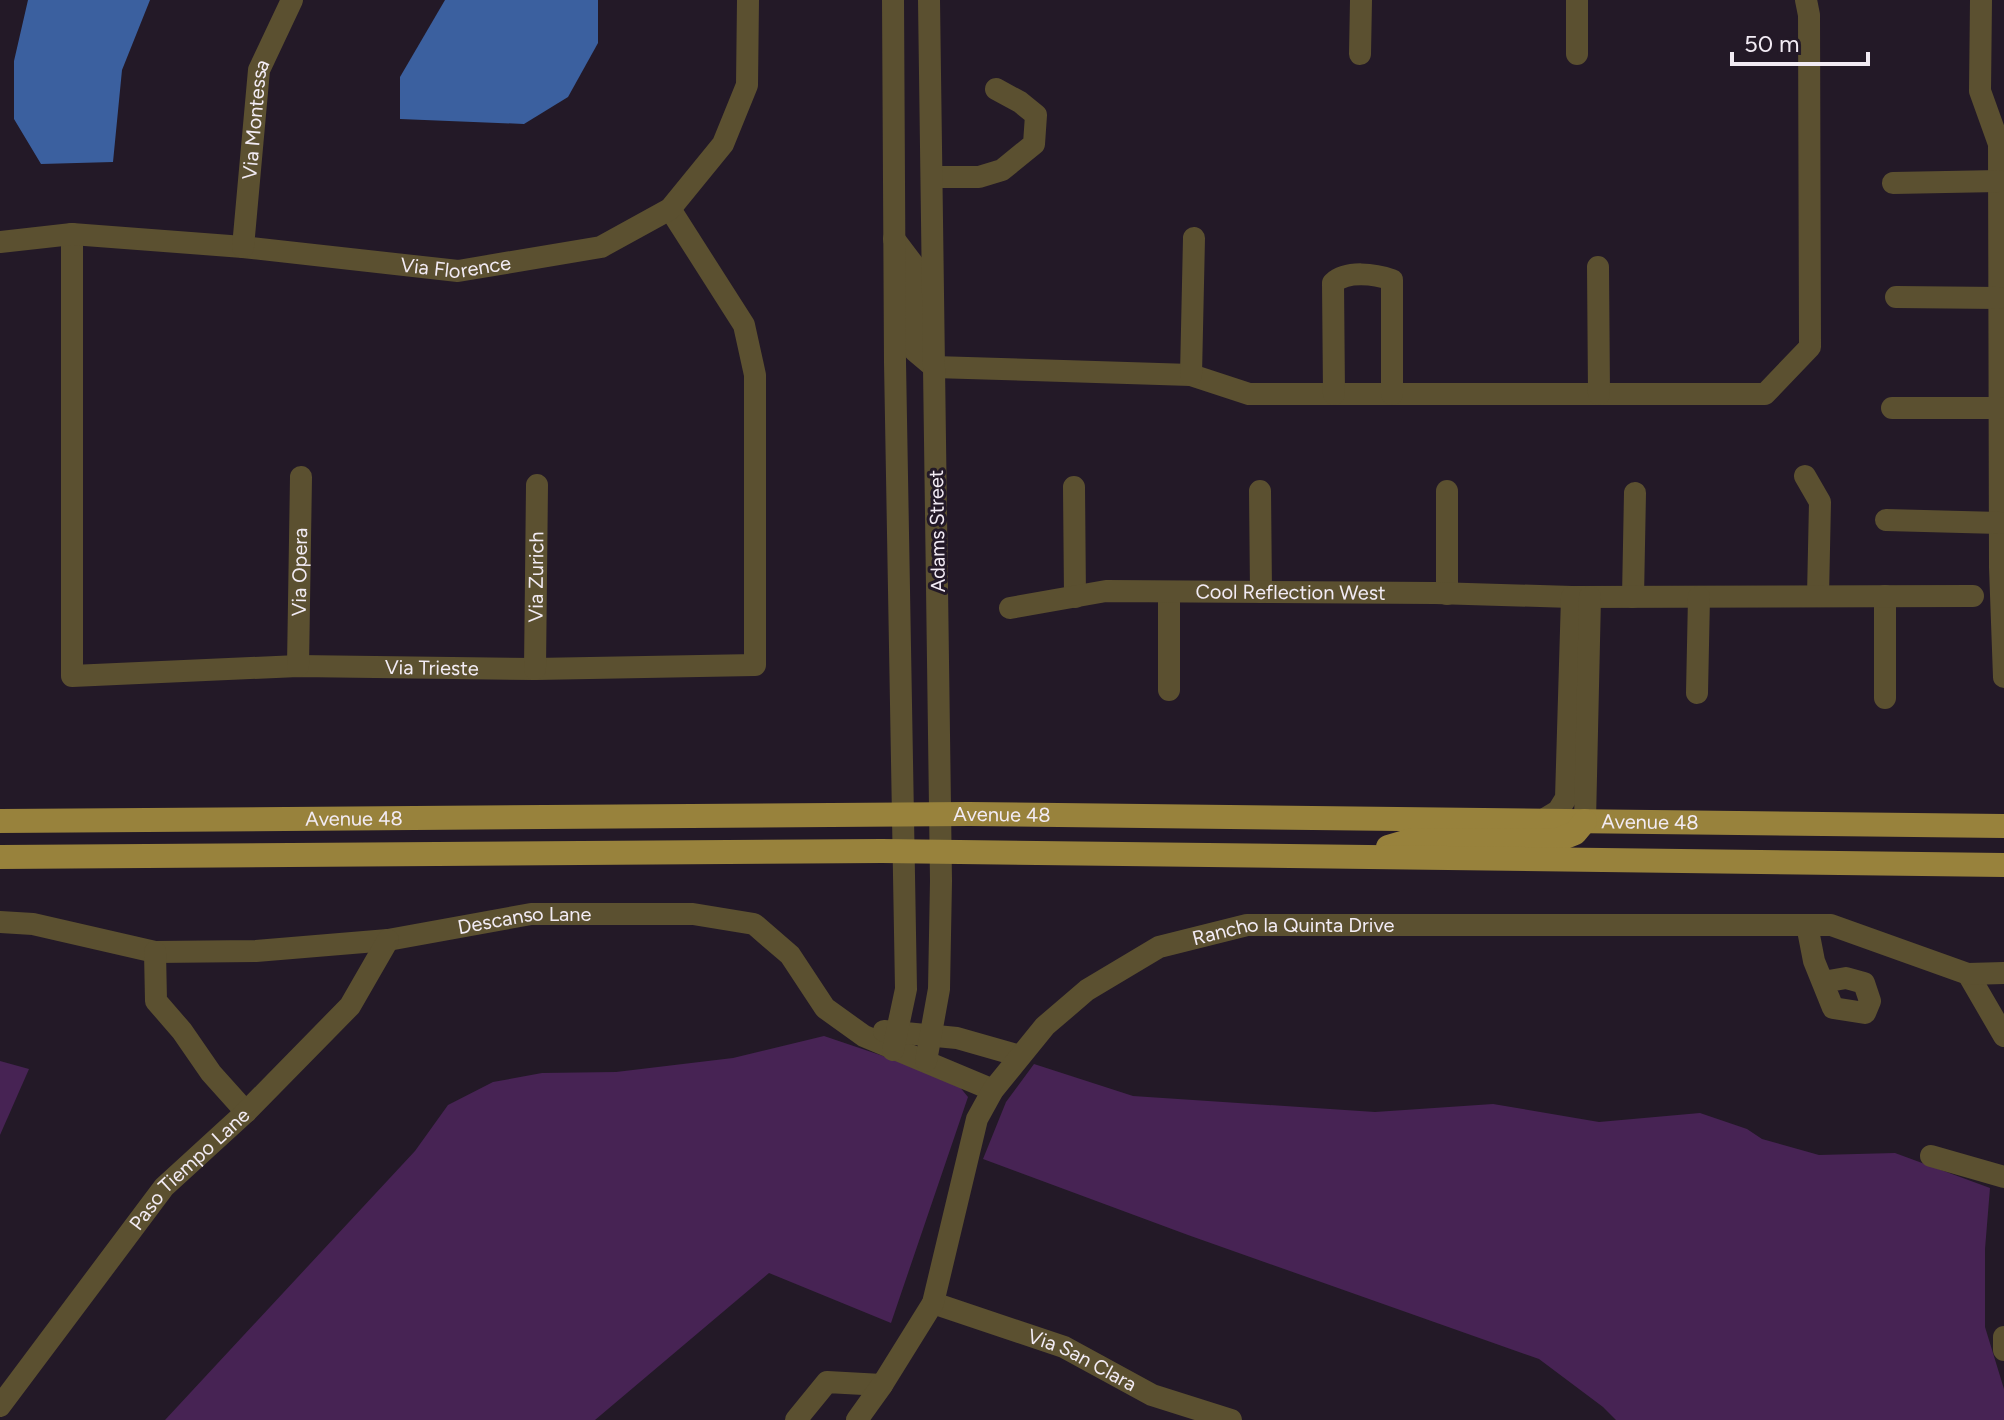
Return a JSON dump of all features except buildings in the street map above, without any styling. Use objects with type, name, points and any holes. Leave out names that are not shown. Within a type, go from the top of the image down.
[{"type":"main road","name":"Avenue 48","points":[[0,821],[940,814],[2004,826]]},
{"type":"main road","points":[[1355,856],[1412,840],[1555,841],[1575,833],[1585,821]]},
{"type":"main road","name":"Avenue 48","points":[[0,857],[941,852],[2004,865]]},
{"type":"street","name":"Via Montessa","points":[[243,247],[259,70],[292,0]]},
{"type":"street","name":"Via Florence","points":[[0,242],[72,234],[243,247],[458,271],[601,247],[670,209],[723,144],[747,85],[748,0]]},
{"type":"street","name":"Adams Street","points":[[893,0],[906,989],[895,1040]]},
{"type":"street","name":"Adams Street","points":[[926,1061],[939,989],[941,852],[929,0]]},
{"type":"street","points":[[1360,54],[1361,0]]},
{"type":"street","points":[[1577,0],[1577,54]]},
{"type":"street","points":[[894,239],[913,264],[915,351],[934,367],[1191,375],[1249,394],[1765,394],[1810,347],[1809,15],[1806,0]]},
{"type":"street","points":[[1981,0],[1980,91],[1999,144],[2002,217],[1999,298],[2002,330],[2000,523],[2004,677]]},
{"type":"street","points":[[932,177],[979,177],[1002,170],[1034,144],[1036,115],[996,89]]},
{"type":"street","points":[[1893,183],[1999,181]]},
{"type":"street","name":"Via Trieste","points":[[72,234],[72,676],[298,666],[535,669],[755,665],[755,375],[744,325],[670,209]]},
{"type":"street","points":[[1191,375],[1194,238]]},
{"type":"street","points":[[1598,267],[1599,394]]},
{"type":"street","points":[[1334,394],[1333,283],[1339,278],[1377,275],[1392,280],[1392,394]]},
{"type":"street","points":[[1896,297],[1999,298]]},
{"type":"street","points":[[1892,408],[2000,408]]},
{"type":"street","points":[[1805,476],[1820,502],[1818,596]]},
{"type":"street","name":"Via Opera","points":[[298,666],[301,477]]},
{"type":"street","name":"Via Zurich","points":[[535,669],[537,485]]},
{"type":"street","points":[[1074,487],[1075,597]]},
{"type":"street","points":[[1260,491],[1261,592]]},
{"type":"street","points":[[1447,491],[1447,594]]},
{"type":"street","points":[[1633,597],[1635,493]]},
{"type":"street","points":[[1886,520],[2000,523]]},
{"type":"street","name":"Cool Reflection West","points":[[1010,608],[1106,591],[1581,597],[1973,596]]},
{"type":"street","points":[[1169,592],[1169,690]]},
{"type":"street","points":[[1885,596],[1885,698]]},
{"type":"street","points":[[1543,820],[1558,811],[1566,798],[1581,597]]},
{"type":"street","points":[[1581,597],[1585,821]]},
{"type":"street","points":[[1697,693],[1699,597]]},
{"type":"street","name":"Descanso Lane","points":[[0,922],[33,924],[155,952],[256,951],[388,940],[531,914],[693,914],[754,924],[790,955],[825,1008],[855,1029],[895,1040]]},
{"type":"street","name":"Rancho la Quinta Drive","points":[[857,1420],[933,1303],[977,1119],[993,1090],[1045,1026],[1087,990],[1159,947],[1247,925],[1831,925],[1968,974],[2004,973]]},
{"type":"street","points":[[1807,925],[1814,961],[1823,982]]},
{"type":"street","name":"Paso Tiempo Lane","points":[[0,1406],[164,1187],[246,1112],[350,1006],[388,940]]},
{"type":"street","points":[[155,952],[156,1001],[182,1031],[211,1073],[246,1112]]},
{"type":"street","points":[[1968,974],[2004,1036]]},
{"type":"street","points":[[895,1040],[931,1034],[1020,1056]]},
{"type":"street","points":[[895,1040],[926,1061],[993,1090]]},
{"type":"street","points":[[1931,1156],[2004,1177]]},
{"type":"street","name":"Via San Clara","points":[[933,1303],[1064,1347],[1152,1395],[1231,1420]]},
{"type":"street","points":[[2004,1337],[2004,1350]]},
{"type":"street","points":[[796,1420],[827,1382],[882,1385]]},
{"type":"shaded area","points":[[824,1036],[954,1080],[968,1097],[891,1323],[769,1273],[595,1420],[165,1420],[415,1151],[448,1105],[493,1082],[542,1073],[616,1072],[733,1058]]},
{"type":"shaded area","points":[[0,1061],[29,1069],[0,1135]]},
{"type":"shaded area","points":[[1034,1064],[1133,1096],[1375,1112],[1493,1104],[1599,1122],[1700,1113],[1747,1129],[1762,1139],[1819,1155],[1895,1153],[1990,1188],[1985,1249],[1985,1327],[2004,1389],[2004,1420],[1616,1420],[1539,1359],[983,1159],[1006,1102]]},
{"type":"water","points":[[28,0],[150,0],[122,70],[113,162],[41,164],[14,119],[14,61]]},
{"type":"water","points":[[445,0],[598,0],[598,43],[568,97],[524,124],[400,119],[400,77]]}]
